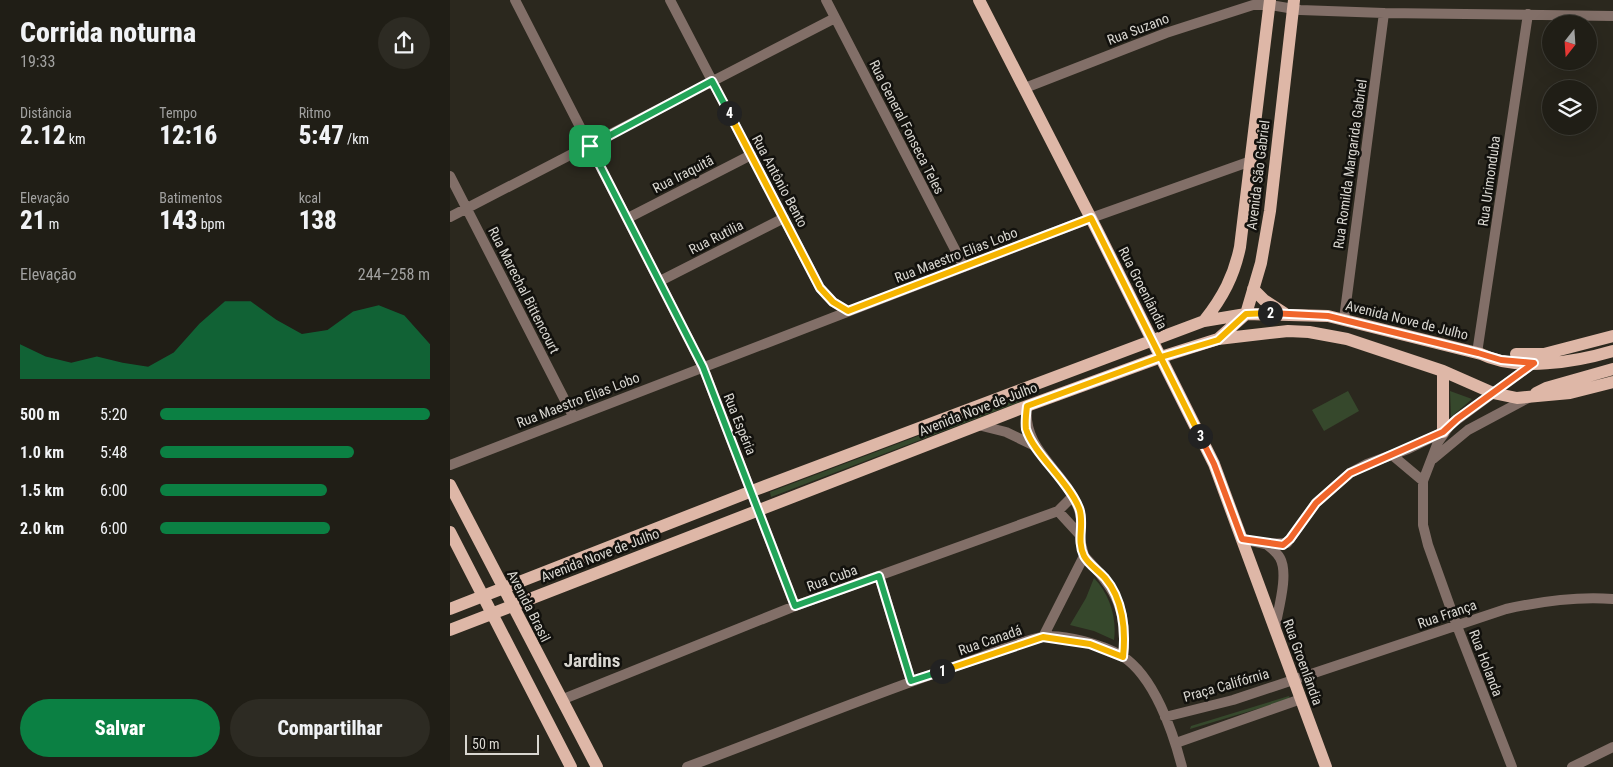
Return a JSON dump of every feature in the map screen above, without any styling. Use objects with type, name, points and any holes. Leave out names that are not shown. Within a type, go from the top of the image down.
[{"type":"main road","name":"Rua Groenlândia","points":[[979,0],[1214,464],[1326,767]]},
{"type":"main road","name":"Avenida São Gabriel","points":[[1204,321],[1228,288],[1236,269],[1270,2]]},
{"type":"main road","name":"Avenida São Gabriel","points":[[1246,314],[1270,211],[1294,5]]},
{"type":"main road","points":[[1253,289],[1264,300],[1284,313]]},
{"type":"main road","name":"Avenida Nove de Julho","points":[[450,609],[752,491],[1204,321],[1246,314],[1284,313],[1344,319],[1501,360],[1534,363],[1577,360],[1613,351]]},
{"type":"main road","points":[[1218,340],[1246,314]]},
{"type":"main road","name":"Avenida Nove de Julho","points":[[450,630],[1027,406],[1161,357],[1218,340],[1268,332],[1309,332],[1347,339],[1443,371],[1493,393],[1530,398],[1570,393],[1613,382]]},
{"type":"main road","name":"Avenida Nove de Julho","points":[[1479,353],[1544,354],[1613,336]]},
{"type":"main road","points":[[1530,398],[1546,388],[1613,369]]},
{"type":"main road","points":[[1443,371],[1443,432]]},
{"type":"main road","name":"Avenida Brasil","points":[[450,485],[597,767]]},
{"type":"main road","points":[[450,532],[571,767]]},
{"type":"street","name":"Rua Espéria","points":[[515,0],[703,367],[795,606]]},
{"type":"street","name":"Rua Antônio Bento","points":[[670,0],[820,288],[833,302],[848,311]]},
{"type":"street","name":"Rua General Fonseca Teles","points":[[826,0],[964,267]]},
{"type":"street","name":"Rua Suzano","points":[[1024,88],[1212,17],[1250,5],[1270,2],[1384,13],[1613,16]]},
{"type":"street","name":"Rua Romilda Margarida Gabriel","points":[[1344,319],[1384,13]]},
{"type":"street","name":"Rua Urimonduba","points":[[1479,353],[1528,14]]},
{"type":"street","points":[[450,217],[836,18]]},
{"type":"street","name":"Rua Iraquitã","points":[[628,218],[751,155]]},
{"type":"street","name":"Rua Maestro Elias Lobo","points":[[450,465],[1091,218],[1250,161]]},
{"type":"street","name":"Rua Marechal Bittencourt","points":[[450,176],[573,416]]},
{"type":"street","name":"Rua Rutilia","points":[[660,280],[784,218]]},
{"type":"street","points":[[1242,539],[1266,544],[1287,543],[1316,503],[1333,486],[1367,464],[1443,432],[1457,419],[1534,363]]},
{"type":"street","points":[[1429,463],[1462,435],[1530,398]]},
{"type":"street","points":[[1027,406],[1026,429],[1035,446],[1073,496],[1082,521],[1080,535],[1084,556],[1106,578],[1118,602],[1125,636],[1123,657]]},
{"type":"street","points":[[978,425],[1006,432],[1035,446]]},
{"type":"street","name":"Rua Holanda","points":[[1443,432],[1423,481],[1424,525],[1428,545],[1457,626],[1512,767]]},
{"type":"street","points":[[1392,455],[1423,481]]},
{"type":"street","name":"Rua Cuba","points":[[562,700],[795,606],[1058,511],[1073,496]]},
{"type":"street","points":[[1058,511],[1080,535]]},
{"type":"street","points":[[1266,544],[1275,551],[1282,564],[1282,588],[1275,628]]},
{"type":"street","points":[[1043,637],[1084,556]]},
{"type":"street","points":[[879,576],[911,681]]},
{"type":"street","name":"Rua França","points":[[1294,679],[1506,609],[1548,599],[1587,597],[1613,599]]},
{"type":"street","name":"Rua Canadá","points":[[686,767],[911,681],[1043,637],[1090,644],[1123,657],[1143,677],[1165,717],[1176,744],[1182,767]]},
{"type":"street","name":"Praça Califórnia","points":[[1165,717],[1233,700],[1294,679]]},
{"type":"street","points":[[1176,744],[1301,699]]},
{"type":"street","points":[[1572,767],[1613,747]]},
{"type":"green space","points":[[1348,391],[1359,411],[1324,431],[1312,410]]},
{"type":"green space","points":[[1450,391],[1472,399],[1451,417]]},
{"type":"green space","points":[[1021,397],[1022,401],[771,497],[770,492]]},
{"type":"green space","points":[[1094,578],[1100,585],[1111,607],[1115,632],[1114,640],[1094,631],[1070,625],[1086,598]]},
{"type":"green space","points":[[1289,696],[1290,699],[1190,729],[1191,726]]},
{"type":"district","name":"Jardins","points":[[592,660]]},
{"type":"route","points":[[590,146],[703,367],[795,606],[879,576],[911,681],[1043,637],[1076,640],[1107,649],[1123,657],[1125,636],[1118,602],[1106,578],[1084,556],[1080,535],[1082,521],[1079,508],[1060,477],[1029,436],[1026,429],[1027,406],[1161,357],[1218,340],[1246,314],[1284,313],[1328,316],[1478,353],[1488,358],[1534,363],[1457,419],[1443,432],[1350,473],[1316,503],[1287,543],[1283,545],[1266,544],[1242,539],[1214,464],[1161,357],[1091,218],[848,311],[833,302],[820,288],[712,81],[590,146]]}]
